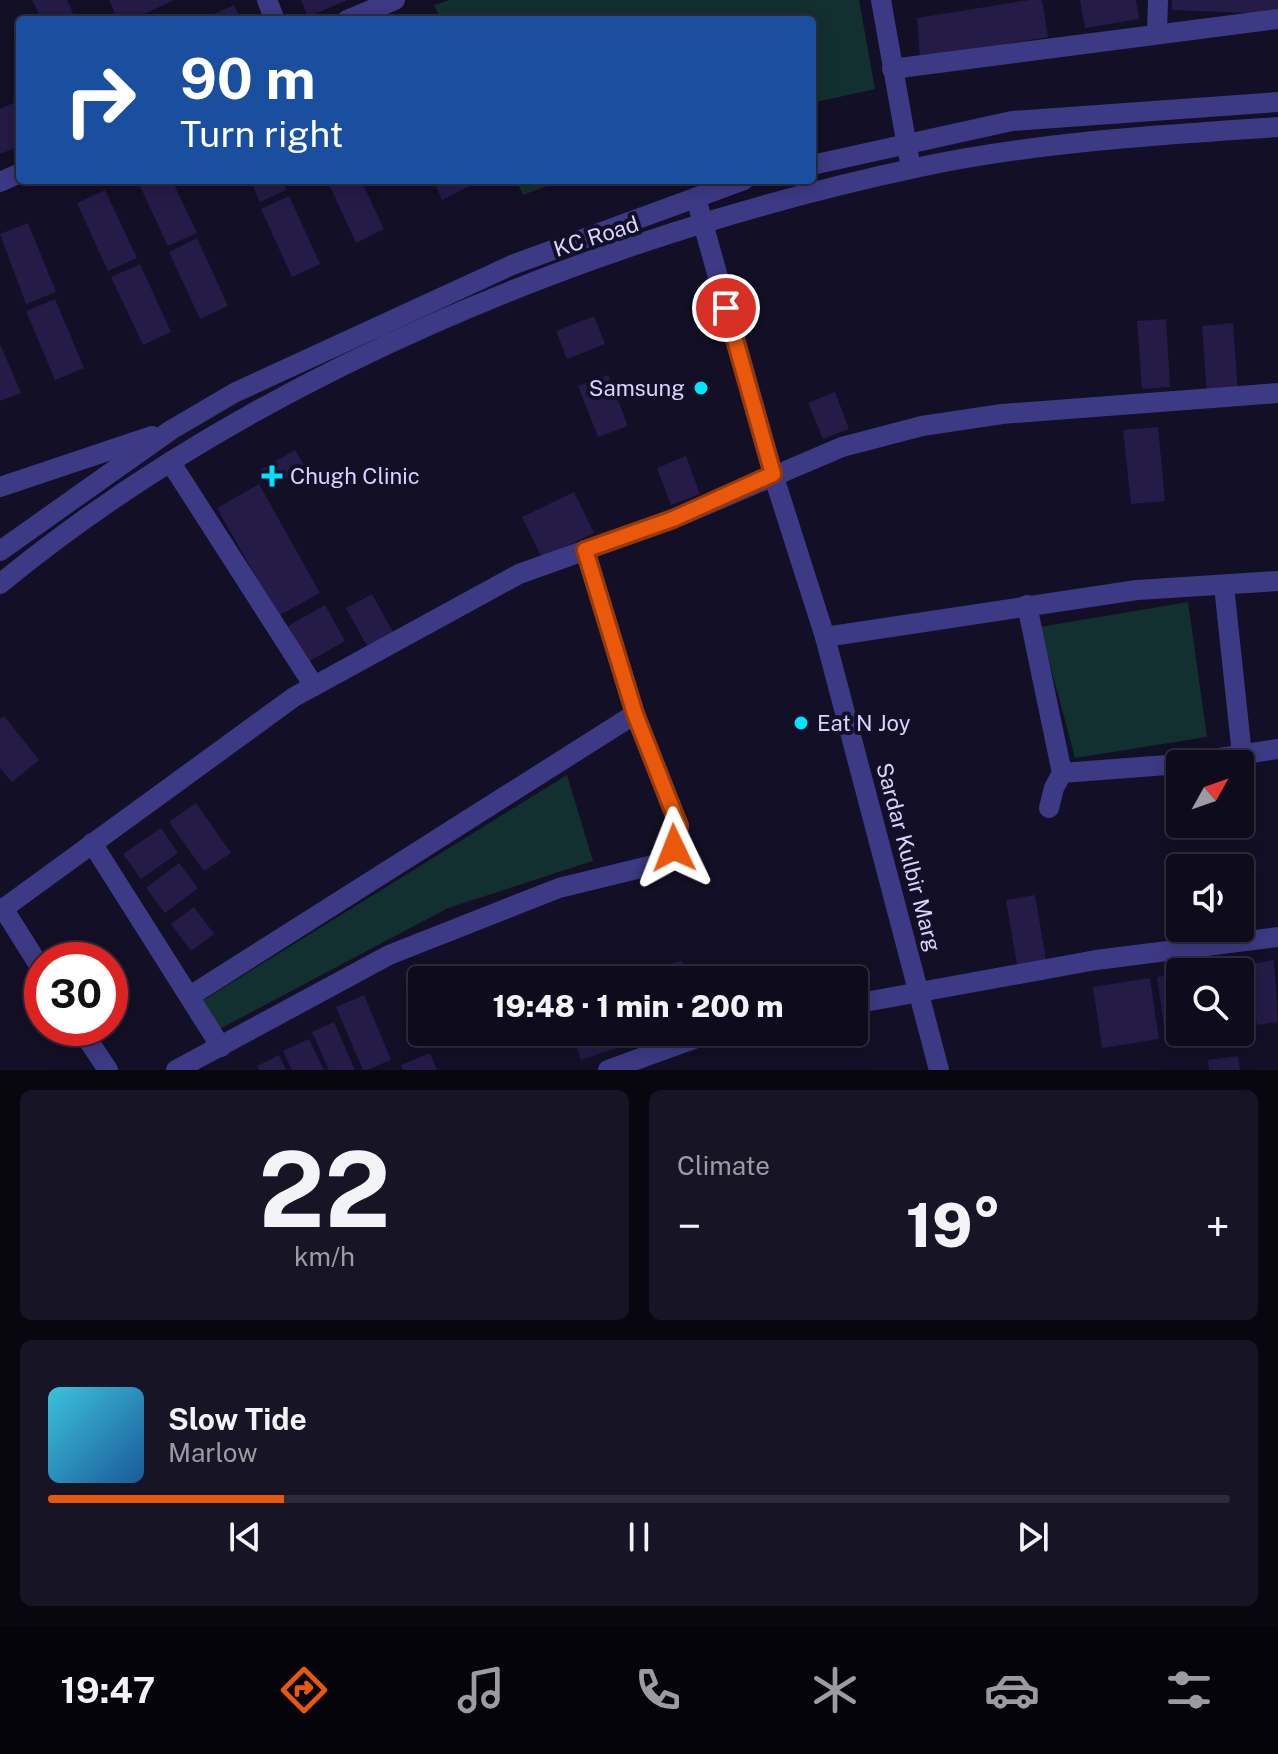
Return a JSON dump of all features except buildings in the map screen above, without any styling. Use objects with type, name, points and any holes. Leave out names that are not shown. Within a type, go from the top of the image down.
[{"type":"street","points":[[357,16],[395,0]]},
{"type":"street","points":[[881,0],[911,169]]},
{"type":"street","points":[[1157,32],[1158,0]]},
{"type":"street","points":[[892,69],[1157,32],[1278,19]]},
{"type":"street","points":[[816,164],[1012,121],[1278,102]]},
{"type":"street","name":"KC Road","points":[[0,584],[171,463],[254,412],[395,341],[516,288],[753,209],[911,169],[1124,137],[1278,127]]},
{"type":"street","points":[[0,551],[171,430],[234,393],[512,265],[733,184]]},
{"type":"street","name":"Sardar Kulbir Marg","points":[[696,198],[773,474],[825,637],[939,1070]]},
{"type":"street","points":[[24,944],[1,910],[314,686],[519,574],[673,519],[842,447],[922,426],[1002,414],[1278,393]]},
{"type":"street","points":[[0,487],[171,430]]},
{"type":"street","points":[[171,463],[314,686]]},
{"type":"street","points":[[176,1070],[389,955],[559,888],[664,860],[674,848],[679,826],[635,714],[585,550]]},
{"type":"street","points":[[825,637],[1137,590],[1278,581]]},
{"type":"street","points":[[1224,586],[1241,750]]},
{"type":"street","points":[[1027,605],[1062,773],[1049,808]]},
{"type":"street","points":[[190,996],[635,714]]},
{"type":"street","points":[[1254,753],[1278,749]]},
{"type":"street","points":[[1062,773],[1166,765]]},
{"type":"street","points":[[92,843],[221,1047]]},
{"type":"street","points":[[868,1001],[1096,960],[1278,937]]},
{"type":"street","points":[[92,1046],[108,1070]]},
{"type":"street","points":[[608,1070],[674,1046]]},
{"type":"green space","points":[[450,0],[859,0],[875,89],[816,102],[816,16],[439,16],[434,5]]},
{"type":"green space","points":[[518,184],[552,184],[523,195]]},
{"type":"green space","points":[[1188,602],[1207,737],[1075,758],[1040,627]]},
{"type":"green space","points":[[567,775],[593,861],[448,908],[216,1031],[197,1004]]},
{"type":"place","name":"Samsung","points":[[701,388]]},
{"type":"place","name":"Chugh Clinic","points":[[272,476]]},
{"type":"place","name":"Eat N Joy","points":[[801,723]]},
{"type":"route","points":[[674,848],[679,826],[635,714],[585,550],[673,519],[773,474],[726,308]]}]
